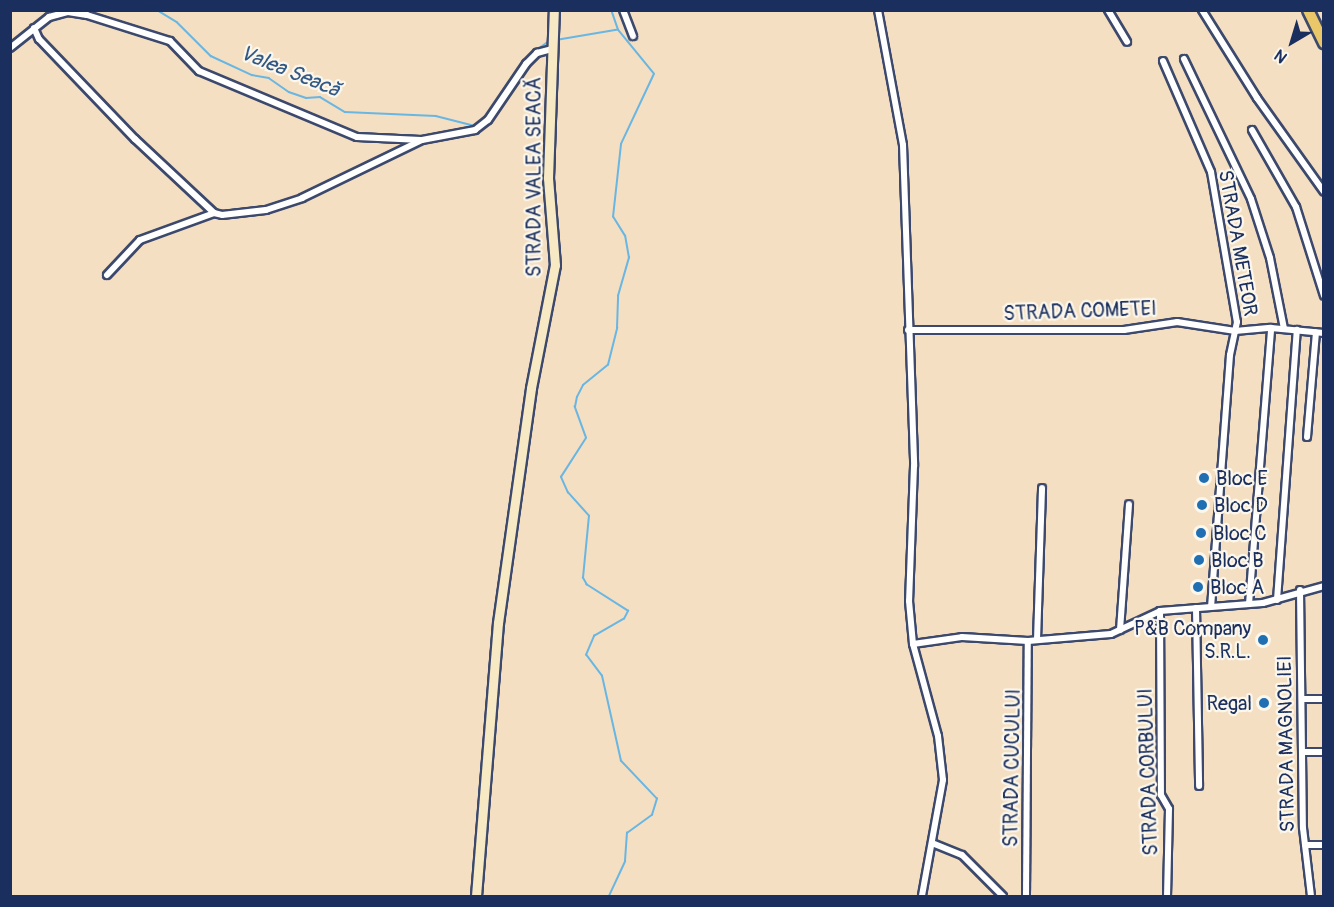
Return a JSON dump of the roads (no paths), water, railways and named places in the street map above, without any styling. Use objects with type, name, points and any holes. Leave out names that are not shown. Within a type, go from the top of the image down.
[{"type":"main road","name":"STRADA VALEA SEACĂ","points":[[476,897],[498,623],[539,342],[555,265],[548,178],[554,10]]},
{"type":"main road","points":[[1308,10],[1323,43]]},
{"type":"street","points":[[623,10],[633,36]]},
{"type":"street","points":[[878,10],[903,145],[914,466],[909,601],[913,644],[938,736],[943,780],[922,897]]},
{"type":"street","points":[[1108,10],[1127,42]]},
{"type":"street","points":[[1202,10],[1257,98],[1323,192]]},
{"type":"street","points":[[10,48],[34,28],[58,14],[87,15],[170,41],[199,71],[357,137],[422,141],[461,134],[483,125],[526,64],[541,50],[552,48]]},
{"type":"street","points":[[34,28],[39,39],[82,86],[214,213]]},
{"type":"street","points":[[1184,59],[1251,199],[1270,258],[1284,329]]},
{"type":"street","name":"STRADA METEOR","points":[[1164,61],[1211,172],[1229,266],[1236,331],[1230,355],[1211,606]]},
{"type":"street","points":[[1252,130],[1296,207],[1323,296]]},
{"type":"street","points":[[107,275],[140,240],[214,213],[266,210],[302,198],[422,141]]},
{"type":"street","name":"STRADA COMETEI","points":[[908,330],[1124,330],[1178,322],[1236,331],[1271,328],[1323,333]]},
{"type":"street","points":[[1249,604],[1271,328]]},
{"type":"street","points":[[1277,600],[1297,330]]},
{"type":"street","points":[[1307,437],[1316,332]]},
{"type":"street","points":[[1037,640],[1042,488]]},
{"type":"street","points":[[1120,630],[1129,504]]},
{"type":"street","points":[[913,644],[962,637],[1028,641],[1120,630],[1160,611],[1277,600],[1300,591],[1323,586]]},
{"type":"street","name":"STRADA MAGNOLIEI","points":[[1300,591],[1305,845],[1311,897]]},
{"type":"street","points":[[1196,608],[1199,786]]},
{"type":"street","name":"STRADA CORBULUI","points":[[1160,611],[1161,795],[1169,809],[1167,897]]},
{"type":"street","name":"STRADA CUCULUI","points":[[1026,897],[1028,641]]},
{"type":"street","points":[[1302,699],[1323,699]]},
{"type":"street","points":[[1302,752],[1323,752]]},
{"type":"street","points":[[932,843],[962,855],[1003,897]]},
{"type":"street","points":[[1305,845],[1323,845]]},
{"type":"waterway","name":"Valea Seacă","points":[[157,10],[177,22],[211,56],[252,75],[269,78],[289,92],[306,98],[320,97],[345,112],[436,116],[475,126]]},
{"type":"waterway","points":[[609,896],[625,861],[627,833],[652,815],[657,799],[621,761],[602,676],[586,655],[594,636],[624,619],[628,611],[587,585],[583,578],[589,516],[568,493],[561,477],[586,438],[575,407],[577,397],[583,385],[608,365],[617,328],[618,296],[629,258],[625,236],[613,217],[621,144],[654,74],[618,30],[611,10]]},
{"type":"waterway","name":"Valea Seacă","points":[[556,40],[616,30]]},
{"type":"waterway","name":"Valea Seacă","points":[[535,51],[548,42]]},
{"type":"waterway","name":"Valea Seacă","points":[[486,118],[520,68]]},
{"type":"place","name":"Bloc E","points":[[1204,478]]},
{"type":"place","name":"Bloc D","points":[[1202,505]]},
{"type":"place","name":"Bloc C","points":[[1201,533]]},
{"type":"place","name":"Bloc B","points":[[1199,560]]},
{"type":"place","name":"Bloc A","points":[[1198,587]]},
{"type":"place","name":"P&B Company S.R.L.","points":[[1263,640]]},
{"type":"place","name":"Regal","points":[[1264,703]]}]
